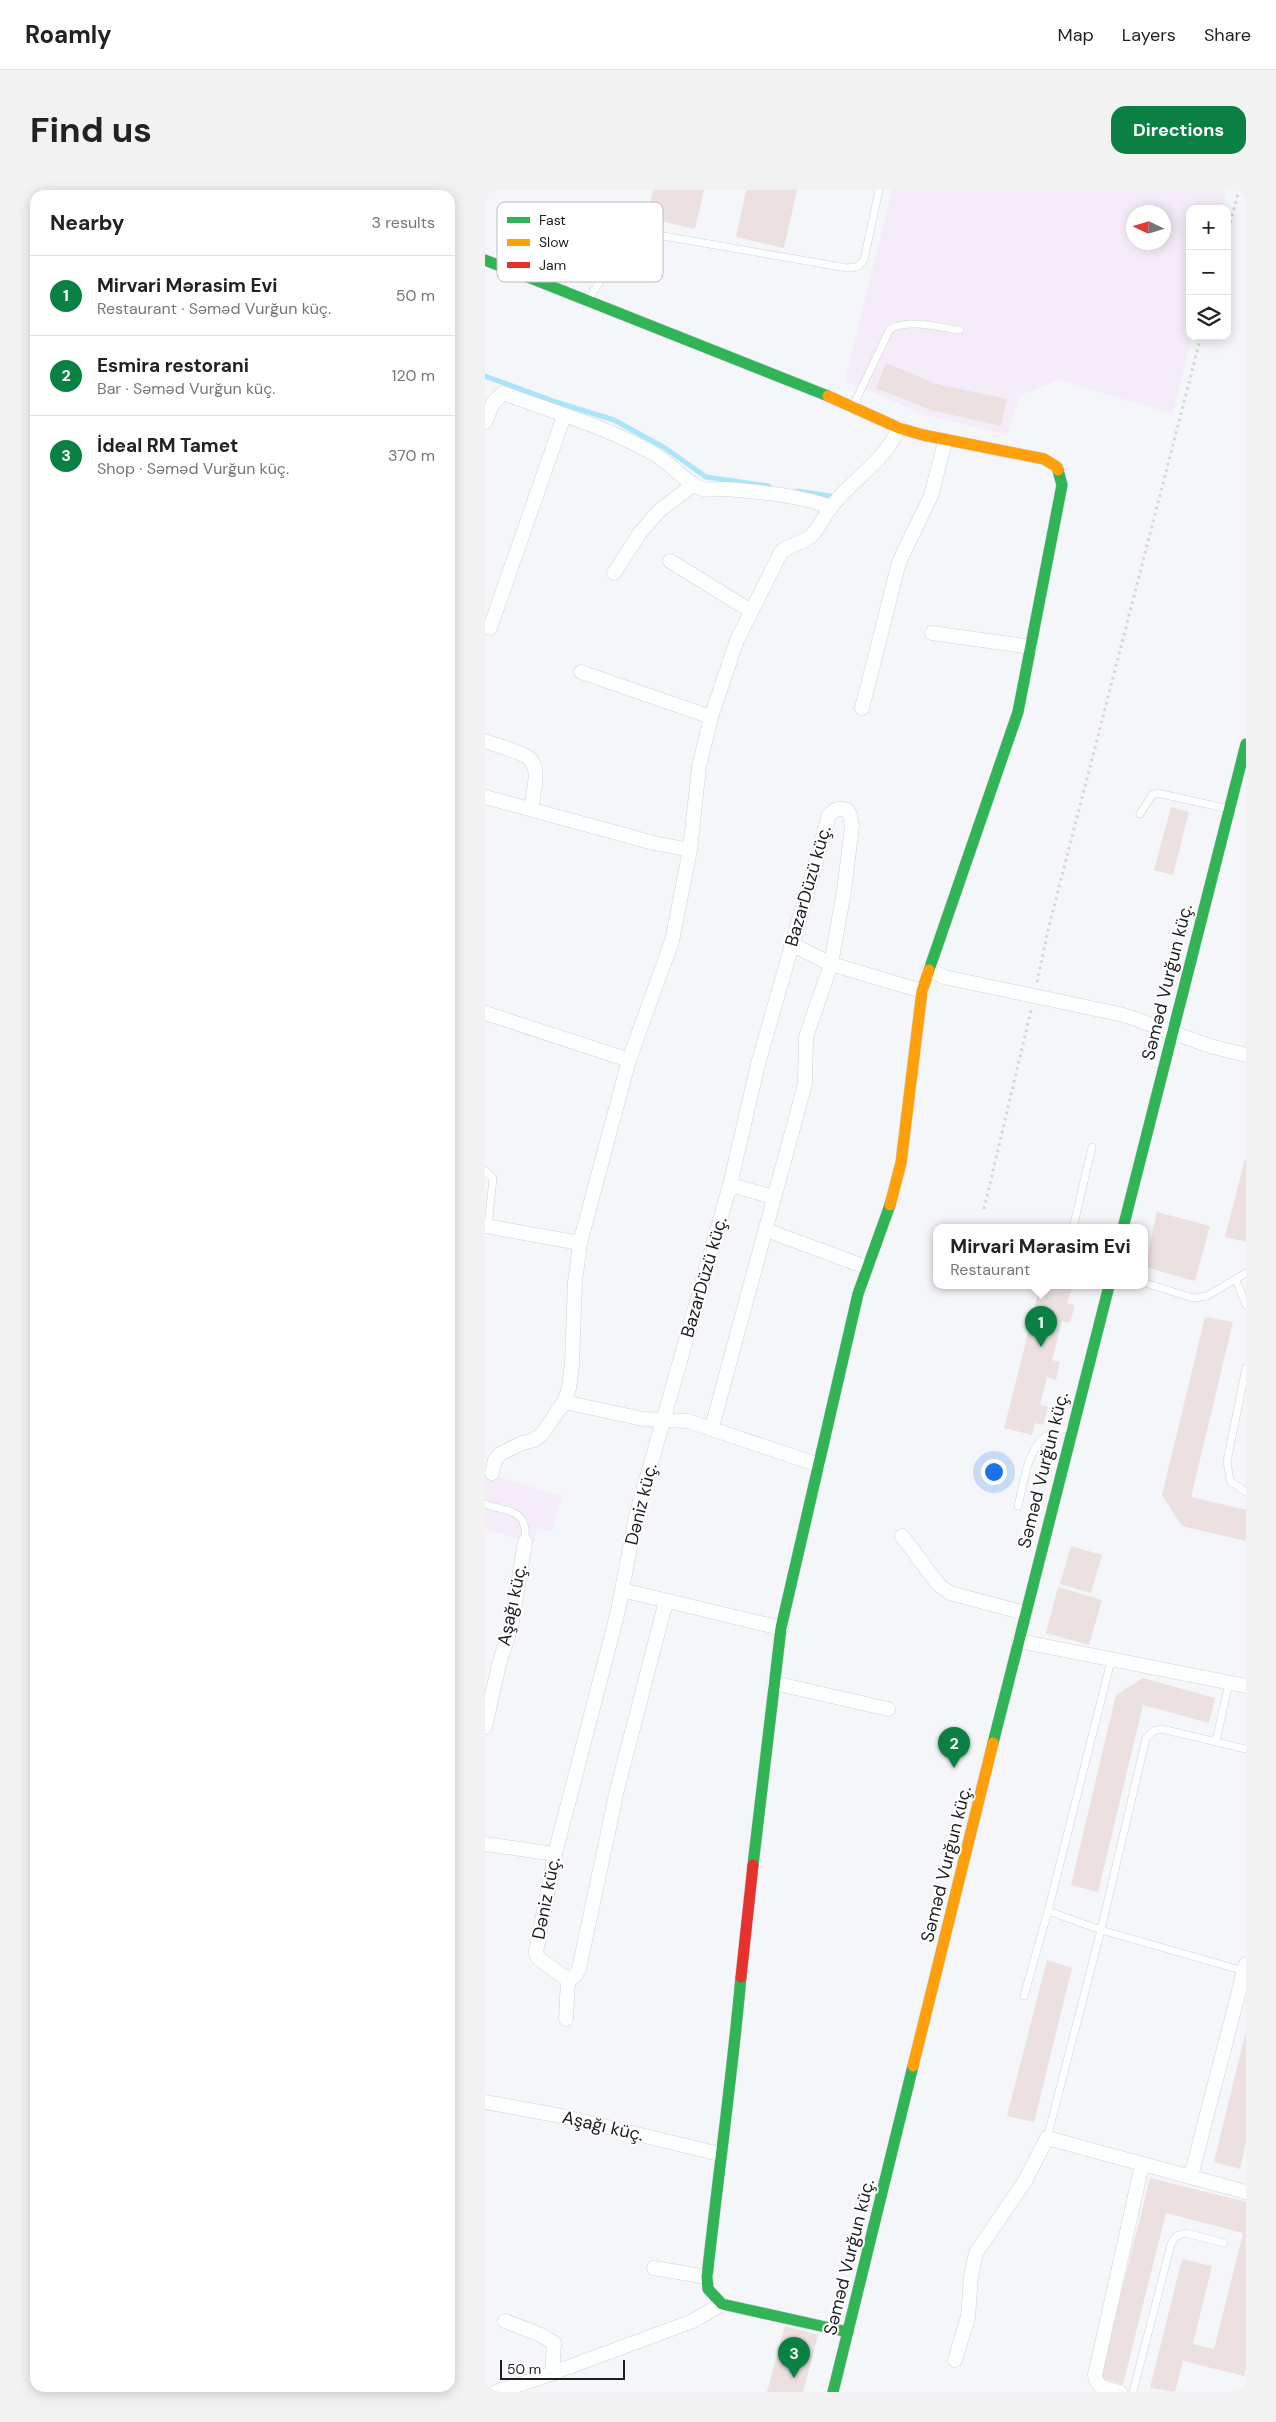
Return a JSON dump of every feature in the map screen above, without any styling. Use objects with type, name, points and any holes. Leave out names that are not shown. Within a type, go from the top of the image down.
[{"type":"street","points":[[485,260],[497,265]]},
{"type":"street","points":[[541,282],[853,406],[899,428],[945,441],[1044,459],[1057,468],[1062,486],[1019,712],[922,992],[901,1163],[893,1198],[866,1267],[781,1628],[746,1921],[733,2076],[720,2154],[707,2277],[708,2289],[722,2304],[848,2332]]},
{"type":"street","points":[[485,422],[493,403],[503,394],[597,426],[653,453],[702,489],[725,489],[806,499],[831,506]]},
{"type":"street","points":[[490,628],[564,416]]},
{"type":"street","points":[[492,1473],[495,1460],[500,1454],[522,1443],[534,1440],[542,1434],[564,1402],[569,1388],[572,1364],[575,1282],[580,1243],[629,1060],[672,941],[690,850],[697,774],[711,717],[737,640],[781,552],[788,546],[804,541],[813,534],[831,506],[879,460],[893,442],[899,428]]},
{"type":"street","points":[[862,708],[899,562],[931,496],[945,441]]},
{"type":"street","points":[[614,573],[640,533],[659,511],[694,484]]},
{"type":"street","points":[[670,561],[751,611]]},
{"type":"street","points":[[932,633],[1031,648]]},
{"type":"street","points":[[581,672],[711,717]]},
{"type":"street","points":[[485,741],[532,760],[536,767],[537,776],[531,808]]},
{"type":"street","name":"Səməd Vurğun küç.","points":[[1124,1224],[1246,744]]},
{"type":"street","points":[[485,797],[654,843],[690,850]]},
{"type":"street","name":"BazarDüzü küç.","points":[[664,1419],[730,1185],[758,1064],[829,815],[834,810],[847,810],[851,815],[852,826],[844,890],[831,964],[807,1037],[805,1084],[712,1427]]},
{"type":"street","points":[[791,944],[831,964],[922,992]]},
{"type":"street","points":[[929,969],[945,977],[1124,1015],[1210,1046],[1246,1055]]},
{"type":"street","points":[[485,1013],[629,1060]]},
{"type":"street","points":[[730,1185],[774,1197]]},
{"type":"street","points":[[487,1226],[580,1243]]},
{"type":"street","points":[[766,1230],[866,1267]]},
{"type":"street","name":"Səməd Vurğun küç.","points":[[833,2392],[1025,1613],[1108,1289]]},
{"type":"street","points":[[564,1402],[643,1419],[688,1420],[819,1465]]},
{"type":"street","name":"Dəniz küç.","points":[[567,1980],[538,1958],[536,1952],[555,1854],[622,1590],[636,1516],[664,1419]]},
{"type":"street","points":[[902,1536],[938,1584],[950,1593],[1025,1613]]},
{"type":"street","name":"Aşağı küç.","points":[[485,1727],[487,1706],[511,1627],[525,1542]]},
{"type":"street","points":[[622,1590],[781,1628]]},
{"type":"street","points":[[567,2019],[567,1980],[574,1977],[579,1970],[617,1790],[666,1601]]},
{"type":"street","points":[[1019,1641],[1246,1686]]},
{"type":"street","points":[[774,1683],[888,1709]]},
{"type":"street","points":[[485,1844],[555,1854]]},
{"type":"street","points":[[1191,2176],[1245,1967]]},
{"type":"street","name":"Aşağı küç.","points":[[485,2102],[561,2116],[720,2154]]},
{"type":"street","points":[[955,2360],[968,2316],[971,2276],[976,2253],[1025,2181],[1047,2138],[1246,2192]]},
{"type":"street","points":[[1120,2392],[1100,2387],[1096,2382],[1095,2376],[1142,2164]]},
{"type":"street","points":[[654,2268],[707,2277]]},
{"type":"street","points":[[496,2392],[552,2374],[693,2321],[722,2304]]},
{"type":"street","points":[[505,2321],[541,2335],[554,2343],[552,2374]]},
{"type":"lane","points":[[663,236],[847,268],[857,267],[864,260],[879,190]]},
{"type":"lane","points":[[587,300],[600,282]]},
{"type":"lane","points":[[853,406],[890,330],[906,324],[960,330]]},
{"type":"lane","points":[[1140,814],[1152,795],[1157,793],[1229,809]]},
{"type":"lane","points":[[1074,1224],[1092,1146]]},
{"type":"lane","points":[[485,1171],[493,1178],[487,1226]]},
{"type":"lane","points":[[1148,1284],[1193,1298],[1207,1296],[1246,1273]]},
{"type":"lane","points":[[1236,1280],[1246,1305]]},
{"type":"lane","points":[[1246,1368],[1227,1461],[1231,1481],[1246,1492]]},
{"type":"lane","points":[[1018,1506],[1033,1452],[1051,1432],[1072,1428]]},
{"type":"lane","points":[[485,1504],[520,1515],[526,1523],[525,1542]]},
{"type":"lane","points":[[1024,1996],[1048,1911],[1111,1660]]},
{"type":"lane","points":[[1216,1741],[1229,1683]]},
{"type":"lane","points":[[1047,2138],[1101,1930],[1146,1738],[1153,1730],[1162,1729],[1246,1749]]},
{"type":"lane","points":[[1048,1911],[1101,1930],[1245,1967]]},
{"type":"lane","points":[[1133,2392],[1171,2244],[1176,2236],[1186,2233],[1224,2243]]},
{"type":"path","points":[[1231,220],[1239,190]]},
{"type":"path","points":[[984,1209],[1049,926],[1200,340]]},
{"type":"shaded area","points":[[892,190],[1226,190],[1223,205],[1186,205],[1186,340],[1191,340],[1173,414],[1059,380],[1019,396],[1007,435],[926,415],[845,381]]},
{"type":"shaded area","points":[[485,1473],[562,1496],[552,1532],[537,1528],[534,1544],[485,1529]]},
{"type":"building","points":[[653,190],[704,190],[695,229],[663,222],[663,202],[650,202]]},
{"type":"building","points":[[746,190],[797,190],[784,248],[736,237]]},
{"type":"building","points":[[886,363],[936,384],[1007,399],[1001,426],[931,410],[876,388]]},
{"type":"building","points":[[1171,807],[1189,812],[1173,875],[1154,870]]},
{"type":"building","points":[[1246,1159],[1246,1242],[1225,1237]]},
{"type":"building","points":[[1157,1212],[1210,1226],[1195,1281],[1148,1268],[1148,1253]]},
{"type":"building","points":[[1039,1289],[1071,1289],[1067,1303],[1075,1305],[1070,1323],[1062,1321],[1052,1360],[1060,1362],[1056,1380],[1047,1377],[1040,1405],[1048,1407],[1043,1425],[1035,1423],[1032,1435],[1004,1428]]},
{"type":"building","points":[[1205,1317],[1233,1322],[1191,1497],[1246,1510],[1246,1541],[1182,1526],[1162,1495]]},
{"type":"building","points":[[1071,1546],[1102,1555],[1091,1593],[1060,1584]]},
{"type":"building","points":[[1058,1587],[1102,1600],[1089,1645],[1046,1633]]},
{"type":"building","points":[[1143,1678],[1215,1698],[1209,1723],[1143,1705],[1098,1892],[1071,1885],[1116,1695]]},
{"type":"building","points":[[1047,1960],[1072,1968],[1034,2122],[1007,2116]]},
{"type":"building","points":[[1246,2031],[1246,2142],[1240,2169],[1214,2162]]},
{"type":"building","points":[[1150,2178],[1246,2202],[1246,2368],[1244,2376],[1183,2361],[1175,2392],[1150,2388],[1182,2259],[1212,2266],[1193,2344],[1214,2349],[1243,2233],[1166,2213],[1123,2384],[1100,2378]]},
{"type":"building","points":[[785,2326],[818,2335],[803,2392],[767,2392]]},
{"type":"waterway","points":[[485,376],[556,402],[614,420],[665,448],[706,477],[769,486]]},
{"type":"waterway","points":[[797,491],[831,496]]},
{"type":"traffic: fast","points":[[485,260],[497,265]]},
{"type":"traffic: fast","points":[[540,282],[828,396]]},
{"type":"traffic: fast","points":[[929,970],[1018,712],[1062,485],[1058,470]]},
{"type":"traffic: fast","points":[[1124,1224],[1246,744]]},
{"type":"traffic: fast","points":[[753,1865],[781,1628],[858,1294],[890,1205]]},
{"type":"traffic: fast","points":[[993,1743],[1108,1289]]},
{"type":"traffic: fast","points":[[741,1977],[707,2277],[708,2289],[722,2304],[848,2332]]},
{"type":"traffic: fast","points":[[833,2392],[913,2066]]},
{"type":"traffic: slow","points":[[828,396],[899,428],[923,435],[1044,459],[1057,467],[1058,470]]},
{"type":"traffic: slow","points":[[890,1205],[901,1163],[922,991],[929,970]]},
{"type":"traffic: slow","points":[[913,2066],[993,1743]]},
{"type":"traffic: jam","points":[[741,1977],[753,1865]]},
{"type":"place","name":"Mirvari Mərasim Evi","points":[[1041,1347]]},
{"type":"place","name":"Esmira restorani","points":[[954,1768]]},
{"type":"place","name":"İdeal RM Tamet","points":[[794,2378]]}]
